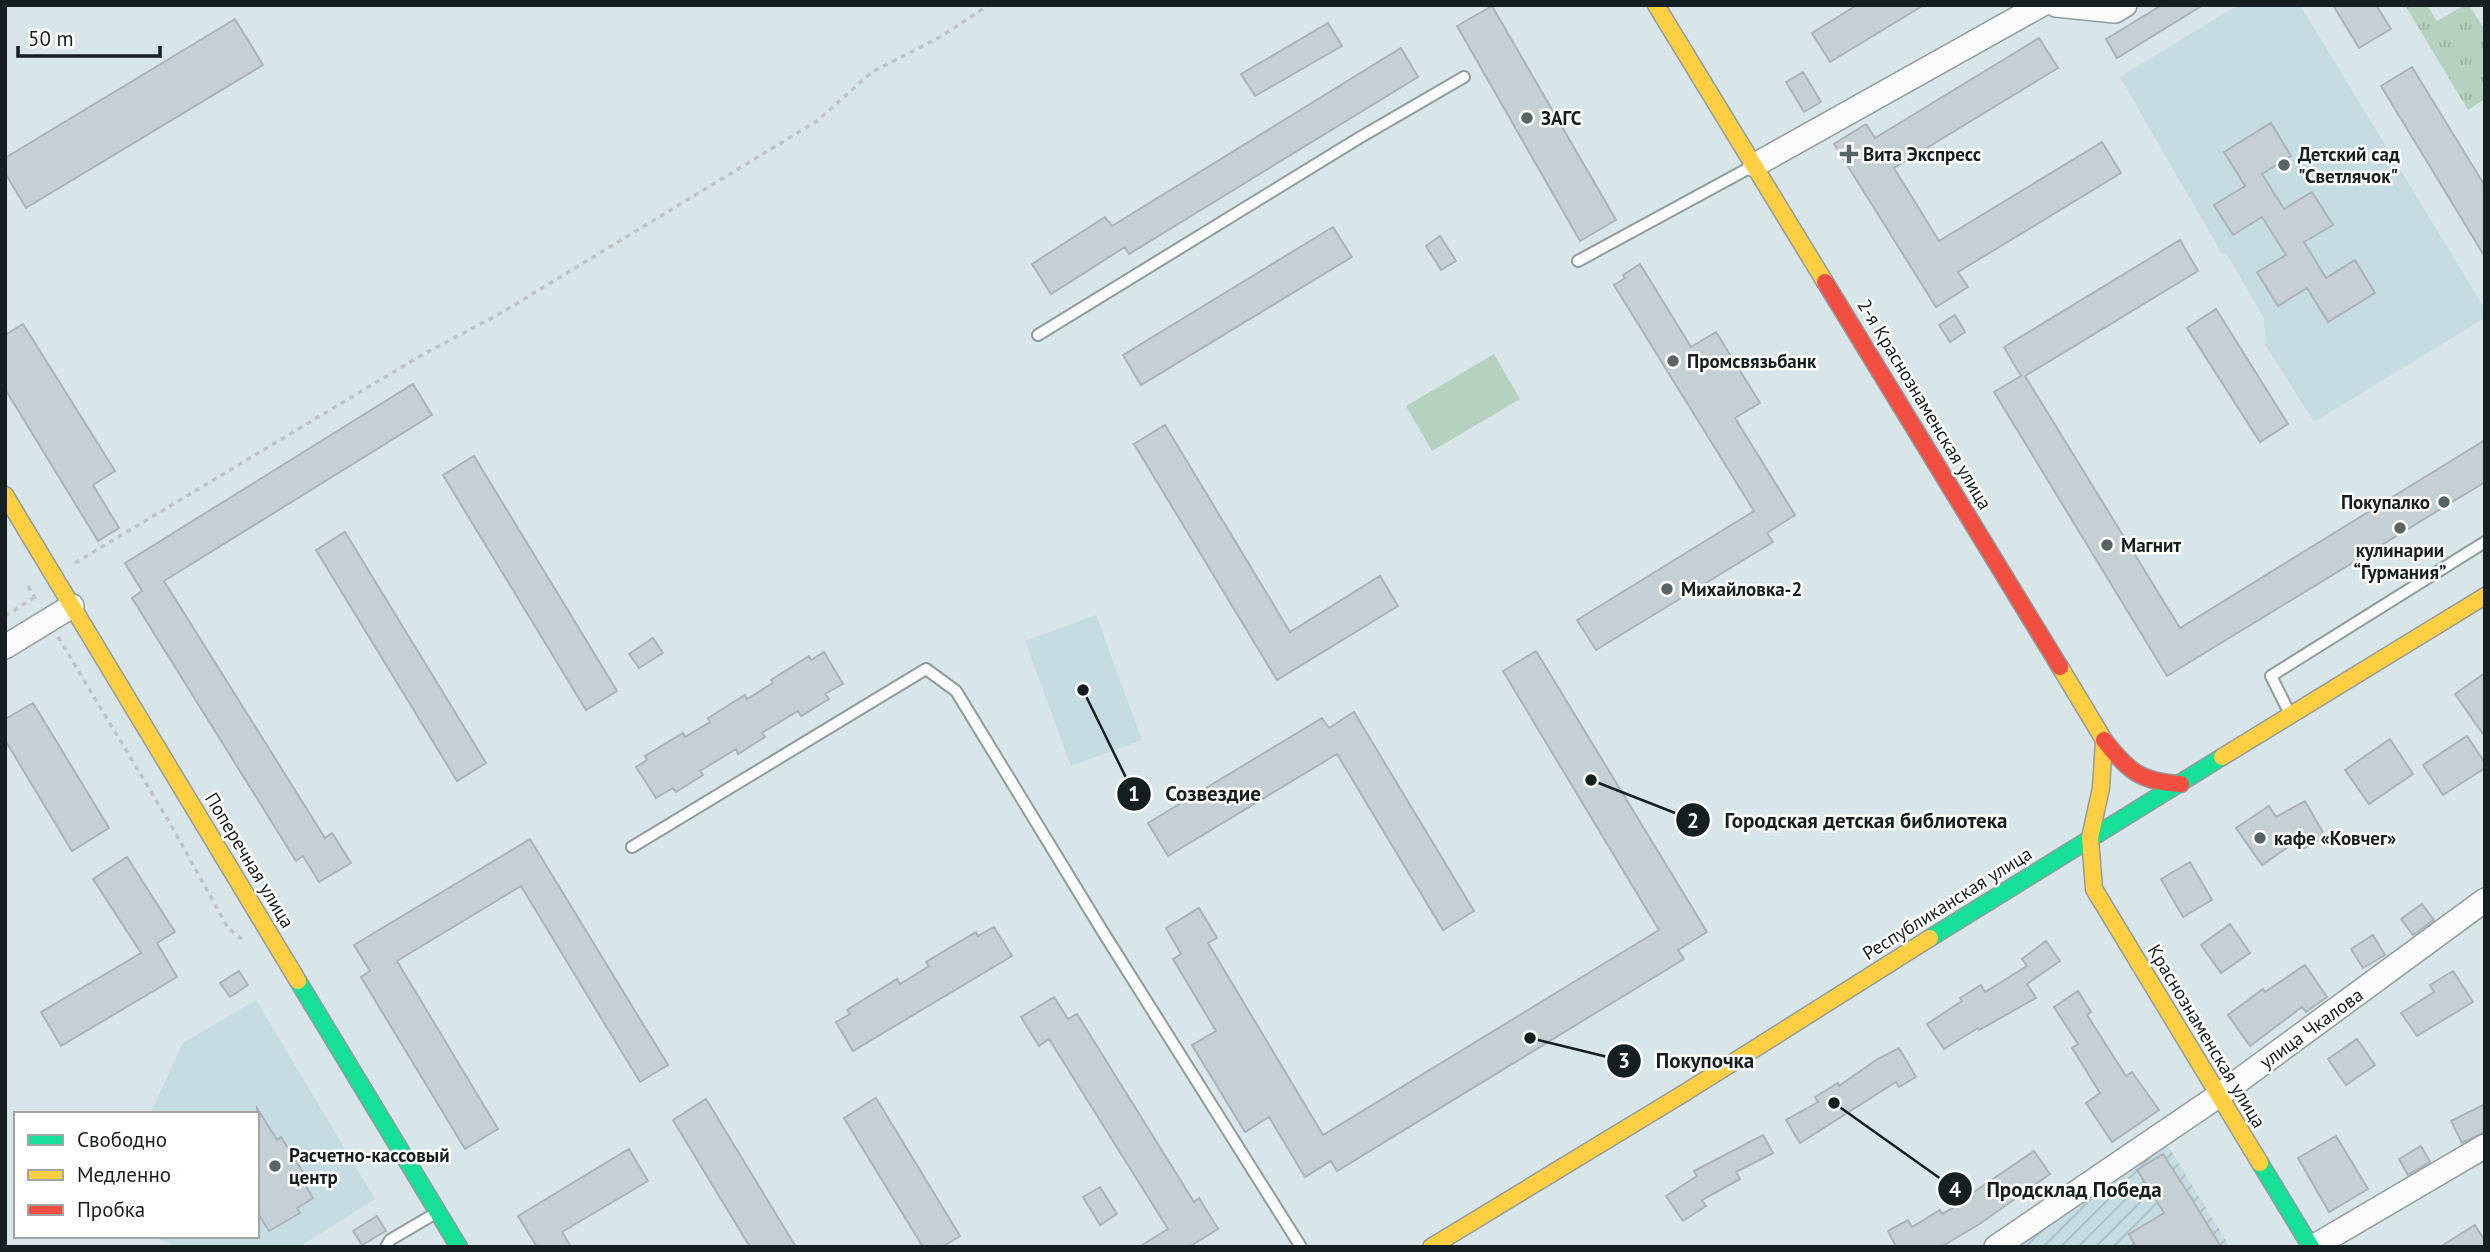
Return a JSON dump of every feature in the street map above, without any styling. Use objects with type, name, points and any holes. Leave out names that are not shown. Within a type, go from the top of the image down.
[{"type":"street","name":"2-я Краснознаменская улица","points":[[1656,5],[2104,740],[2128,771],[2161,784],[2181,784]]},
{"type":"street","points":[[1755,165],[2041,5]]},
{"type":"street","points":[[2056,5],[2115,11],[2125,5]]},
{"type":"street","name":"Поперечная улица","points":[[5,495],[460,1247]]},
{"type":"street","name":"Республиканская улица","points":[[1432,1247],[2485,596]]},
{"type":"street","points":[[5,647],[72,606]]},
{"type":"street","points":[[2090,838],[2101,788],[2104,740]]},
{"type":"street","name":"Краснознаменская улица","points":[[2090,838],[2094,889],[2312,1247]]},
{"type":"street","points":[[2032,874],[2056,877]]},
{"type":"street","points":[[2078,882],[2094,889]]},
{"type":"street","name":"улица Чкалова","points":[[1996,1247],[2218,1096],[2485,900]]},
{"type":"street","points":[[2312,1247],[2485,1146]]},
{"type":"lane","points":[[1038,335],[1359,138],[1464,77]]},
{"type":"lane","points":[[1578,261],[1755,165]]},
{"type":"lane","points":[[2291,715],[2271,676],[2485,542]]},
{"type":"lane","points":[[632,847],[926,669],[956,691],[1103,932],[1301,1247]]},
{"type":"lane","points":[[386,1247],[390,1240],[438,1212]]},
{"type":"path","points":[[55,575],[420,356],[500,313],[817,121],[872,72],[940,37],[989,5]]},
{"type":"path","points":[[5,616],[35,597]]},
{"type":"shaded area","name":"Детский сад \"Светлячок\"","points":[[2238,5],[2300,5],[2485,309],[2485,318],[2314,422],[2266,346],[2264,318],[2226,253],[2222,254],[2120,77]]},
{"type":"shaded area","points":[[1096,615],[1142,740],[1071,766],[1025,641]]},
{"type":"shaded area","name":"Расчетно-кассовый центр","points":[[256,1000],[375,1199],[299,1247],[176,1247],[158,1238],[259,1238],[259,1112],[151,1112],[183,1043]]},
{"type":"shaded area","points":[[2165,1141],[2230,1247],[2010,1247]]},
{"type":"green space","points":[[2405,5],[2427,5],[2437,21],[2469,5],[2485,30],[2485,99],[2468,110]]},
{"type":"green space","points":[[1494,354],[1520,399],[1432,451],[1406,406]]},
{"type":"building","points":[[1857,5],[1924,5],[1830,62],[1812,33]]},
{"type":"building","points":[[2162,5],[2203,5],[2117,58],[2106,39]]},
{"type":"building","points":[[2333,5],[2376,5],[2391,29],[2359,48]]},
{"type":"building","points":[[1492,6],[1616,220],[1580,241],[1457,26]]},
{"type":"building","points":[[235,19],[263,65],[26,208],[5,173],[5,158]]},
{"type":"building","points":[[1328,23],[1342,46],[1255,96],[1241,74]]},
{"type":"building","points":[[2039,38],[2058,68],[1894,168],[1939,241],[2102,142],[2121,173],[1958,272],[1968,287],[1936,307],[1834,144],[1866,124],[1875,138]]},
{"type":"building","points":[[1401,48],[1418,77],[1129,254],[1125,247],[1051,294],[1032,264],[1105,217],[1112,226]]},
{"type":"building","points":[[2412,67],[2485,186],[2485,257],[2381,86]]},
{"type":"building","points":[[1803,72],[1821,102],[1804,112],[1786,82]]},
{"type":"building","points":[[2271,123],[2291,156],[2262,174],[2284,209],[2312,192],[2333,225],[2304,242],[2326,278],[2355,260],[2375,293],[2328,322],[2307,288],[2278,306],[2257,272],[2286,255],[2262,217],[2233,235],[2214,205],[2245,186],[2224,152]]},
{"type":"building","points":[[1333,227],[1352,257],[1141,385],[1123,355]]},
{"type":"building","points":[[1440,236],[1456,261],[1441,270],[1426,246]]},
{"type":"building","points":[[2180,240],[2198,271],[2025,376],[2180,628],[2485,440],[2485,482],[2167,676],[1994,392],[2021,376],[2004,347]]},
{"type":"building","points":[[1640,264],[1691,347],[1716,332],[1760,403],[1735,418],[1795,515],[1767,533],[1773,542],[1596,650],[1577,620],[1754,511],[1614,285],[1625,278],[1623,275]]},
{"type":"building","points":[[2216,309],[2288,424],[2260,442],[2187,328]]},
{"type":"building","points":[[1955,315],[1965,332],[1950,342],[1939,325]]},
{"type":"building","points":[[23,324],[115,471],[93,485],[119,528],[98,541],[5,389],[5,335]]},
{"type":"building","points":[[413,384],[432,415],[164,581],[325,838],[332,833],[351,863],[319,882],[303,856],[296,861],[132,598],[142,591],[125,563]]},
{"type":"building","points":[[1165,425],[1290,632],[1380,576],[1398,606],[1277,680],[1134,444]]},
{"type":"building","points":[[474,456],[617,691],[586,710],[443,475]]},
{"type":"building","points":[[345,532],[486,763],[457,781],[316,550]]},
{"type":"building","points":[[653,638],[663,653],[639,668],[629,654]]},
{"type":"building","points":[[1536,651],[1707,932],[1678,950],[1684,959],[1337,1171],[1331,1161],[1305,1177],[1269,1117],[1245,1132],[1192,1045],[1216,1031],[1173,959],[1181,954],[1166,928],[1199,908],[1217,938],[1208,943],[1323,1135],[1659,930],[1503,671]]},
{"type":"building","points":[[824,652],[843,684],[825,694],[829,699],[801,716],[798,711],[762,733],[765,737],[738,754],[736,749],[700,771],[703,775],[676,792],[673,788],[656,798],[636,767],[647,760],[645,756],[683,733],[685,737],[710,722],[708,718],[745,695],[747,699],[809,656],[811,660]]},
{"type":"building","points":[[2485,673],[2485,737],[2455,694]]},
{"type":"building","points":[[33,703],[109,828],[72,851],[5,740],[5,719]]},
{"type":"building","points":[[1354,712],[1474,911],[1443,930],[1337,754],[1168,856],[1148,823],[1322,718],[1329,728]]},
{"type":"building","points":[[2467,736],[2485,763],[2485,768],[2443,795],[2423,765]]},
{"type":"building","points":[[2390,739],[2413,774],[2369,804],[2345,770]]},
{"type":"building","points":[[2305,801],[2325,836],[2303,849],[2298,840],[2262,865],[2236,828],[2269,806],[2276,817]]},
{"type":"building","points":[[530,839],[668,1065],[640,1082],[521,886],[397,961],[498,1129],[465,1149],[361,977],[370,971],[354,945]]},
{"type":"building","points":[[127,857],[175,932],[157,943],[177,977],[61,1046],[41,1012],[141,953],[93,879]]},
{"type":"building","points":[[2190,862],[2212,900],[2183,917],[2161,879]]},
{"type":"building","points":[[2422,904],[2434,920],[2413,935],[2401,919]]},
{"type":"building","points":[[2230,924],[2250,953],[2221,973],[2201,945]]},
{"type":"building","points":[[994,927],[1012,956],[853,1051],[836,1022],[850,1014],[847,1010],[897,979],[900,984],[929,966],[926,962],[976,932],[978,936]]},
{"type":"building","points":[[2373,935],[2385,955],[2363,968],[2351,949]]},
{"type":"building","points":[[2046,941],[2060,961],[2027,984],[2036,998],[1944,1049],[1927,1024],[1981,985],[1985,992],[2027,966],[2022,959]]},
{"type":"building","points":[[2305,965],[2327,997],[2306,1012],[2302,1007],[2250,1046],[2228,1015],[2263,989],[2265,992]]},
{"type":"building","points":[[239,971],[248,985],[230,997],[220,983]]},
{"type":"building","points":[[2453,971],[2473,1002],[2417,1036],[2401,1013],[2434,992],[2430,985]]},
{"type":"building","points":[[2078,991],[2091,1012],[2087,1015],[2126,1076],[2132,1072],[2159,1110],[2112,1142],[2086,1103],[2100,1093],[2072,1048],[2078,1044],[2054,1007]]},
{"type":"building","points":[[1054,997],[1068,1019],[1077,1014],[1194,1202],[1199,1198],[1218,1229],[1189,1247],[1139,1247],[1168,1229],[1049,1039],[1039,1046],[1021,1017]]},
{"type":"building","points":[[2357,1039],[2375,1065],[2346,1085],[2328,1059]]},
{"type":"building","points":[[1899,1048],[1916,1077],[1899,1087],[1896,1082],[1800,1143],[1786,1120],[1818,1102],[1815,1097],[1838,1083],[1839,1086],[1876,1060]]},
{"type":"building","points":[[876,1098],[960,1236],[942,1247],[923,1247],[844,1118]]},
{"type":"building","points":[[706,1099],[796,1247],[750,1247],[673,1120]]},
{"type":"building","points":[[2485,1104],[2485,1132],[2462,1143],[2451,1121]]},
{"type":"building","points":[[257,1108],[277,1140],[281,1137],[304,1174],[300,1177],[313,1198],[297,1208],[300,1213],[269,1231],[259,1215]]},
{"type":"building","points":[[1763,1135],[1773,1153],[1736,1172],[1740,1179],[1702,1200],[1706,1206],[1683,1221],[1666,1196],[1697,1176],[1694,1171]]},
{"type":"building","points":[[2336,1136],[2368,1189],[2329,1212],[2298,1158]]},
{"type":"building","points":[[2421,1146],[2430,1162],[2408,1175],[2399,1159]]},
{"type":"building","points":[[629,1149],[648,1181],[562,1232],[571,1247],[537,1247],[518,1216]]},
{"type":"building","points":[[2034,1151],[2050,1174],[1981,1223],[1941,1247],[1896,1247],[1888,1231],[1908,1220],[1912,1227],[1940,1210],[1942,1214],[1973,1197],[1971,1194]]},
{"type":"building","points":[[2163,1154],[2221,1247],[2136,1247],[2129,1234],[2164,1213],[2137,1170]]},
{"type":"building","points":[[1100,1187],[1117,1214],[1100,1225],[1083,1197]]},
{"type":"building","points":[[377,1216],[386,1231],[362,1245],[353,1231]]},
{"type":"building","points":[[2475,1225],[2485,1241],[2485,1247],[2440,1247]]},
{"type":"traffic: fast","points":[[1930,938],[2222,757]]},
{"type":"traffic: fast","points":[[298,981],[459,1247]]},
{"type":"traffic: fast","points":[[2260,1163],[2311,1247]]},
{"type":"traffic: slow","points":[[1656,5],[1825,282]]},
{"type":"traffic: slow","points":[[5,495],[298,981]]},
{"type":"traffic: slow","points":[[2222,757],[2485,596]]},
{"type":"traffic: slow","points":[[2060,667],[2104,740],[2101,788],[2090,838],[2094,889],[2260,1163]]},
{"type":"traffic: slow","points":[[1431,1247],[1686,1092],[1930,938]]},
{"type":"traffic: jam","points":[[1825,282],[2060,667]]},
{"type":"traffic: jam","points":[[2104,740],[2136,773],[2155,781],[2181,784]]},
{"type":"place","name":"ЗАГС","points":[[1527,118]]},
{"type":"place","name":"Вита Экспресс","points":[[1849,154]]},
{"type":"place","name":"Детский сад \"Светлячок\"","points":[[2284,165]]},
{"type":"place","name":"Промсвязьбанк","points":[[1673,361]]},
{"type":"place","name":"Покупалко","points":[[2444,502]]},
{"type":"place","name":"кулинарии “Гурмания”","points":[[2400,528]]},
{"type":"place","name":"Магнит","points":[[2107,545]]},
{"type":"place","name":"Михайловка-2","points":[[1667,589]]},
{"type":"place","name":"Созвездие","points":[[1083,690]]},
{"type":"place","name":"Городская детская библиотека","points":[[1591,780]]},
{"type":"place","name":"кафе «Ковчег»","points":[[2260,838]]},
{"type":"place","name":"Покупочка","points":[[1530,1038]]},
{"type":"place","name":"Продсклад Победа","points":[[1834,1103]]},
{"type":"place","name":"Расчетно-кассовый центр","points":[[275,1166]]}]
